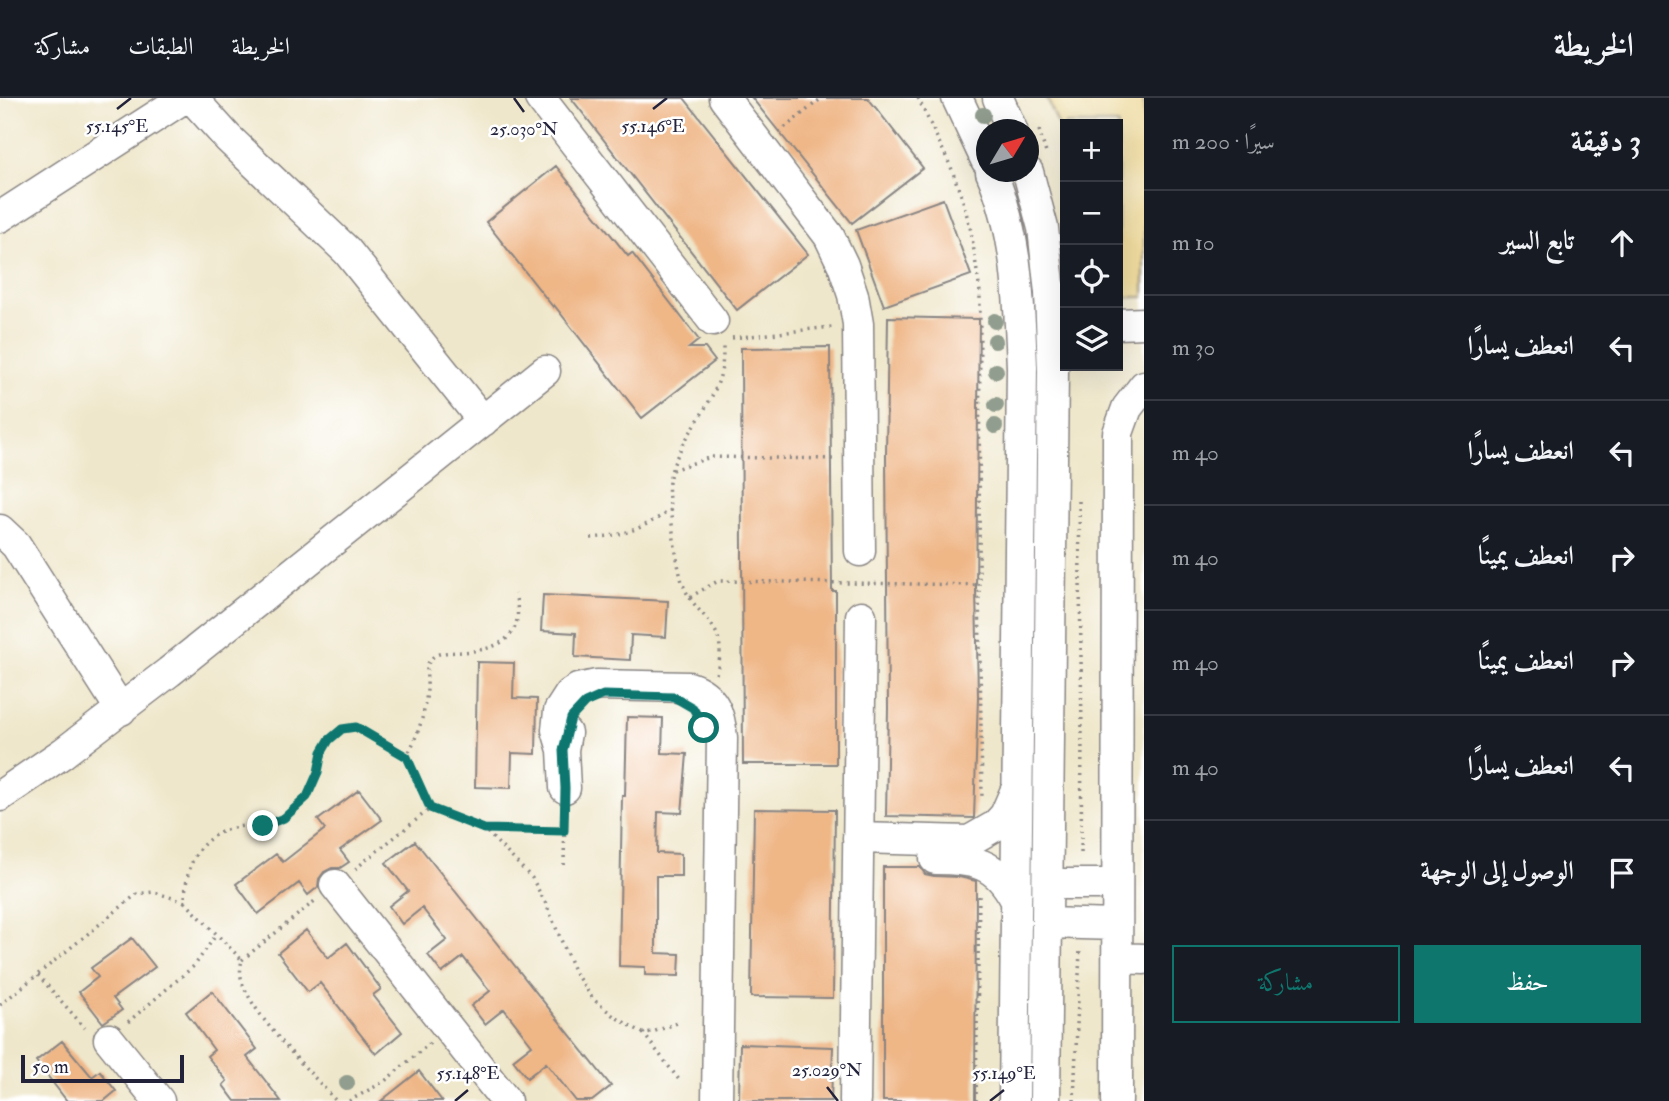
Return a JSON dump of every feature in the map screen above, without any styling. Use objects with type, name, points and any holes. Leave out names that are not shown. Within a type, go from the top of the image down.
[{"type":"street","points":[[0,217],[184,98]]},
{"type":"street","points":[[192,98],[228,138],[347,251],[483,421]]},
{"type":"street","points":[[540,98],[713,321]]},
{"type":"street","points":[[723,98],[829,236],[843,265],[853,296],[858,324],[860,551]]},
{"type":"street","points":[[957,98],[976,139]]},
{"type":"street","points":[[998,98],[1007,119]]},
{"type":"street","points":[[996,182],[1013,245],[1019,290],[1022,367],[1014,1101]]},
{"type":"street","points":[[1031,182],[1058,300],[1045,1101]]},
{"type":"street","points":[[1123,324],[1144,323]]},
{"type":"street","points":[[1123,339],[1144,339]]},
{"type":"street","points":[[0,796],[121,709],[545,371]]},
{"type":"street","points":[[1117,1101],[1131,958],[1116,925],[1116,884],[1131,851],[1118,433],[1127,408],[1144,387]]},
{"type":"street","points":[[0,530],[16,545],[121,709]]},
{"type":"street","points":[[855,1101],[861,616]]},
{"type":"street","points":[[565,788],[563,750],[556,730],[563,702],[578,689],[597,685],[689,687],[702,692],[717,711],[722,738],[717,1101]]},
{"type":"street","points":[[563,750],[571,718],[585,703],[603,695],[674,697],[693,708],[704,728],[690,1091]]},
{"type":"street","points":[[981,849],[1005,815],[1017,788]]},
{"type":"street","points":[[858,847],[969,841],[981,849],[1015,899]]},
{"type":"street","points":[[1048,884],[1116,884]]},
{"type":"street","points":[[335,885],[506,1101]]},
{"type":"street","points":[[1047,923],[1116,925]]},
{"type":"street","points":[[109,1039],[159,1101]]},
{"type":"path","points":[[761,146],[822,98]]},
{"type":"path","points":[[918,98],[947,157],[962,201],[971,231],[981,292],[981,849],[976,1101]]},
{"type":"path","points":[[702,692],[717,672],[721,648],[718,633],[690,597],[681,578],[668,497],[670,471],[719,379],[723,339],[858,324]]},
{"type":"path","points":[[670,471],[711,457],[859,459]]},
{"type":"path","points":[[1079,492],[1081,884]]},
{"type":"path","points":[[591,538],[621,535],[644,527],[671,510]]},
{"type":"path","points":[[690,597],[718,581],[861,581],[979,585]]},
{"type":"path","points":[[861,581],[861,616]]},
{"type":"path","points":[[407,757],[417,738],[425,711],[427,664],[439,653],[487,648],[504,641],[516,628],[519,610],[515,594]]},
{"type":"path","points":[[185,902],[185,883],[189,865],[196,852],[218,834],[238,827],[263,826],[284,818],[307,797],[318,772],[322,752],[329,740],[342,729],[356,727],[407,757],[430,808],[484,829],[564,831]]},
{"type":"path","points":[[564,865],[565,788]]},
{"type":"path","points":[[484,829],[532,878],[547,904],[575,973],[593,999],[615,1017],[643,1033],[690,1091]]},
{"type":"path","points":[[0,1005],[137,894],[154,892],[185,902],[242,960],[242,981],[268,1023],[336,1101]]},
{"type":"path","points":[[1074,1101],[1080,923]]},
{"type":"path","points":[[38,975],[101,1046],[195,965],[216,935]]},
{"type":"path","points":[[643,1033],[680,1022]]},
{"type":"path","points":[[349,1101],[385,1081],[448,1028]]},
{"type":"sand","points":[[1047,98],[1144,98],[1144,297],[1123,297],[1123,119],[1060,119],[1060,129]]},
{"type":"building","points":[[571,98],[684,98],[808,254],[737,310]]},
{"type":"building","points":[[752,98],[868,98],[923,168],[852,223]]},
{"type":"building","points":[[556,166],[628,256],[632,253],[699,340],[689,348],[705,348],[715,361],[642,418],[486,222]]},
{"type":"building","points":[[943,199],[971,275],[884,306],[856,230]]},
{"type":"building","points":[[888,317],[979,319],[976,589],[978,697],[974,818],[886,816]]},
{"type":"building","points":[[830,347],[832,591],[836,591],[836,764],[743,764],[741,348]]},
{"type":"building","points":[[543,595],[668,601],[666,637],[631,635],[630,660],[575,657],[576,633],[541,631]]},
{"type":"building","points":[[477,662],[514,663],[513,698],[537,699],[536,754],[512,753],[511,788],[475,787]]},
{"type":"building","points":[[627,717],[663,718],[662,753],[687,754],[682,813],[658,812],[657,853],[681,854],[681,876],[656,876],[656,953],[680,954],[679,976],[645,975],[645,967],[619,966],[622,796],[625,796]]},
{"type":"building","points":[[359,790],[382,820],[340,850],[349,862],[340,868],[324,872],[318,887],[308,895],[299,883],[258,914],[236,884],[276,854],[283,862],[325,829],[318,820]]},
{"type":"building","points":[[754,809],[835,810],[833,998],[751,997]]},
{"type":"building","points":[[415,841],[611,1086],[592,1101],[576,1101],[546,1063],[527,1078],[513,1060],[532,1045],[504,1009],[485,1024],[471,1006],[490,991],[463,957],[442,973],[428,955],[447,940],[422,908],[402,924],[389,906],[408,891],[386,863]]},
{"type":"building","points":[[883,867],[920,867],[925,874],[976,881],[975,1101],[883,1101]]},
{"type":"building","points":[[306,930],[328,958],[347,943],[381,989],[373,995],[402,1032],[376,1054],[320,983],[308,992],[278,953]]},
{"type":"building","points":[[132,938],[155,967],[113,998],[122,1010],[103,1023],[79,992],[98,977],[91,968]]},
{"type":"building","points":[[212,991],[257,1049],[247,1057],[281,1101],[235,1101],[223,1085],[227,1081],[207,1056],[214,1050],[186,1012]]},
{"type":"building","points":[[62,1041],[92,1077],[100,1071],[116,1091],[104,1101],[67,1101],[36,1061]]},
{"type":"building","points":[[740,1044],[833,1047],[831,1101],[739,1101]]},
{"type":"building","points":[[419,1071],[442,1101],[381,1101]]},
{"type":"route","points":[[263,826],[284,818],[307,797],[318,772],[322,752],[329,740],[342,729],[356,727],[407,757],[430,808],[484,829],[564,831],[563,750],[571,718],[585,703],[603,695],[674,697],[693,708],[704,728]]}]
